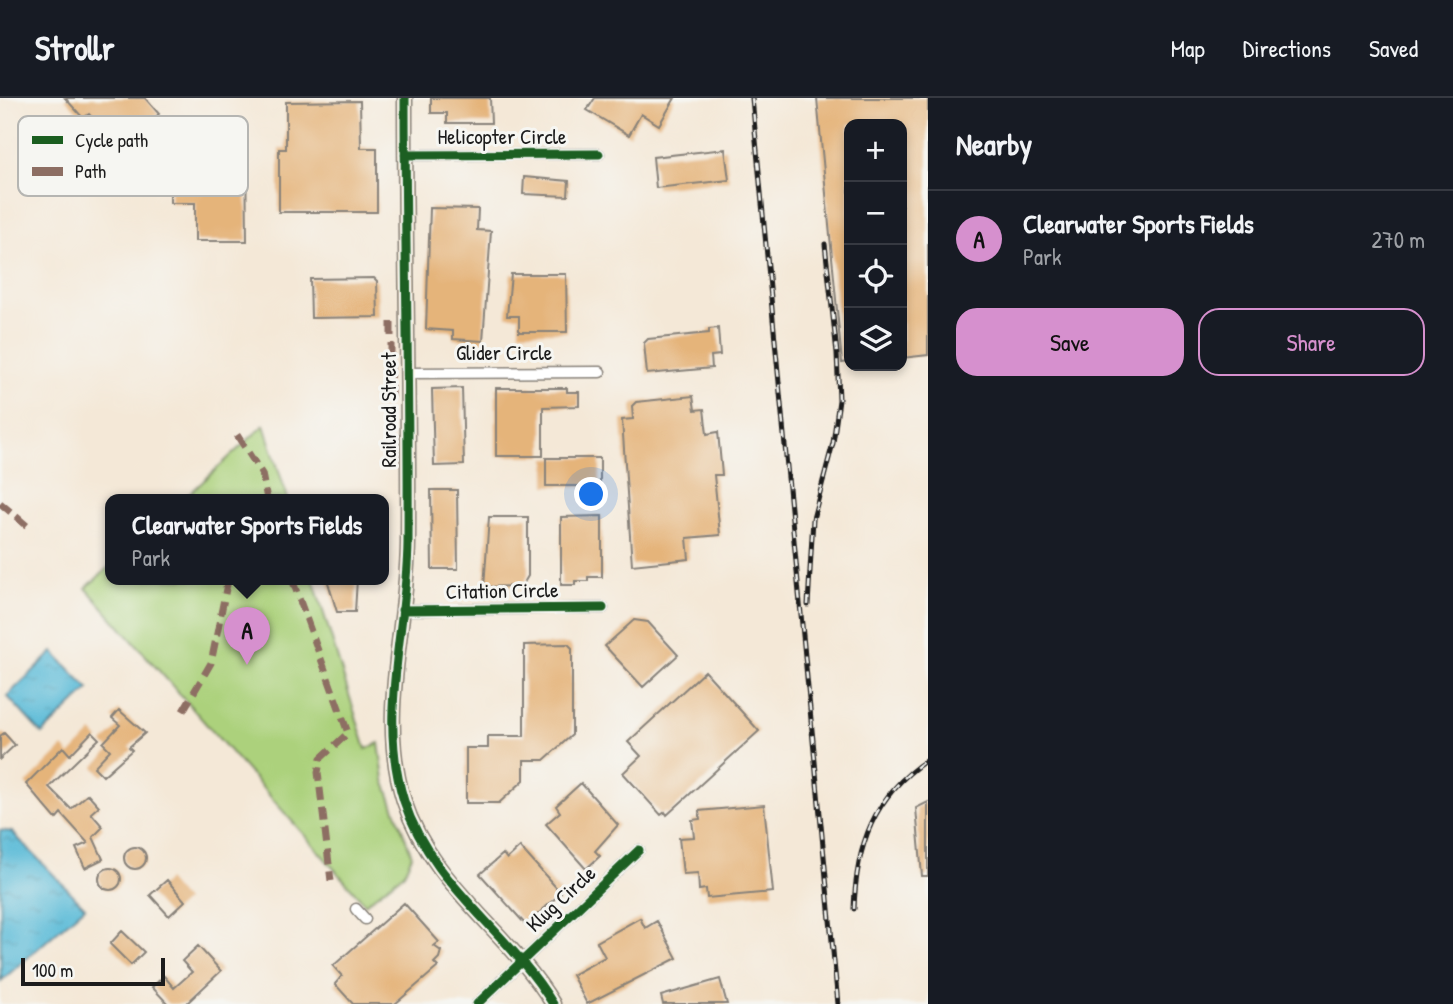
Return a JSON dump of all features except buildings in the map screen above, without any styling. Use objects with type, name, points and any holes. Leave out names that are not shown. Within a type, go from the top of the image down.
[{"type":"main road","name":"Railroad Street","points":[[404,98],[408,546],[393,719],[403,800],[433,862],[521,961],[554,1004]]},
{"type":"street","name":"Helicopter Circle","points":[[405,155],[600,154]]},
{"type":"street","name":"Glider Circle","points":[[407,373],[600,373]]},
{"type":"street","name":"Citation Circle","points":[[402,610],[603,608]]},
{"type":"street","name":"Klug Circle","points":[[477,1004],[639,850]]},
{"type":"street","points":[[356,909],[365,919]]},
{"type":"green space","points":[[264,425],[286,494],[189,494]]},
{"type":"green space","points":[[105,571],[105,585],[315,585],[366,749],[379,743],[384,780],[412,856],[404,873],[365,904],[86,588]]},
{"type":"water","points":[[53,652],[89,689],[42,734],[7,696]]},
{"type":"water","points":[[0,830],[12,832],[85,907],[1,981]]},
{"type":"railway","points":[[752,98],[838,1004]]},
{"type":"railway","points":[[808,605],[813,519],[833,443],[839,400],[837,353],[825,244]]},
{"type":"railway","points":[[854,909],[859,864],[871,824],[894,789],[928,759]]},
{"type":"marked path","points":[[391,322],[391,399]]},
{"type":"marked path","points":[[237,435],[262,474],[266,494]]},
{"type":"marked path","points":[[0,503],[32,530]]},
{"type":"marked path","points":[[183,711],[211,663],[227,585]]},
{"type":"marked path","points":[[294,585],[348,733],[321,758],[318,772],[331,881]]},
{"type":"cycle path","points":[[405,98],[408,543],[393,705],[396,769],[404,801],[416,831],[432,858],[451,883],[515,953],[553,1004]]},
{"type":"cycle path","points":[[405,155],[599,154]]},
{"type":"cycle path","points":[[402,610],[603,608]]},
{"type":"cycle path","points":[[477,1004],[639,850]]},
{"type":"place","name":"Clearwater Sports Fields","points":[[247,665]]}]
